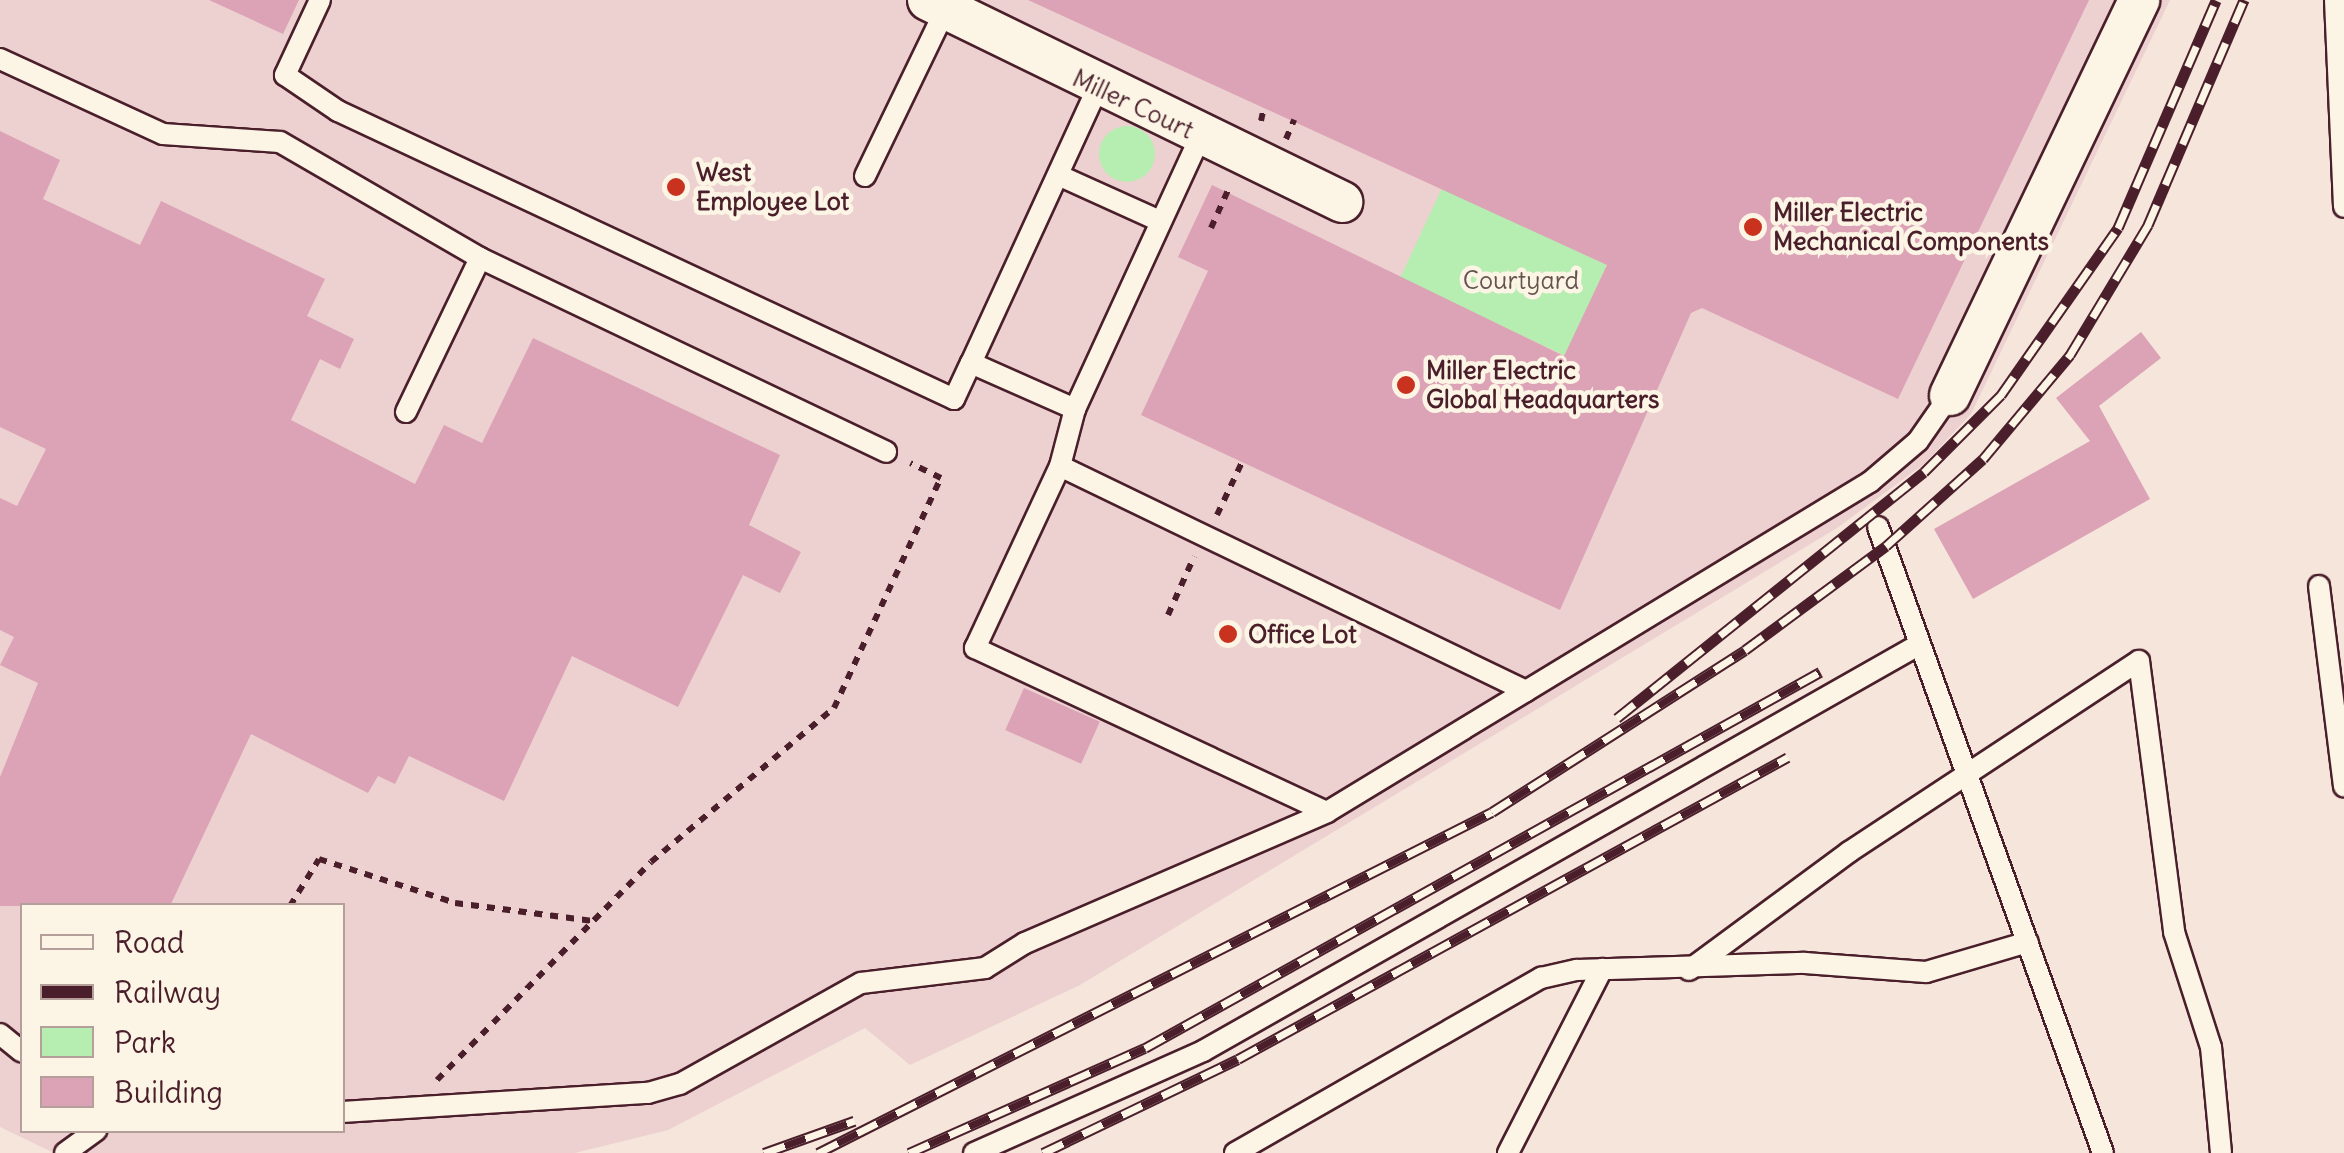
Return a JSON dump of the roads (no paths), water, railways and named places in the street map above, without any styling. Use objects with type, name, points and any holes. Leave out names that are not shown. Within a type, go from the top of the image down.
[{"type":"street","points":[[1950,395],[2139,0]]},
{"type":"street","name":"Miller Court","points":[[942,3],[1098,87],[1342,202]]},
{"type":"lane","points":[[320,0],[285,75],[338,110],[954,398],[1098,87]]},
{"type":"lane","points":[[2334,0],[2344,207]]},
{"type":"lane","points":[[866,176],[942,3]]},
{"type":"lane","points":[[0,58],[163,134],[280,142],[480,258],[886,452]]},
{"type":"lane","points":[[1201,136],[1075,408],[1060,466],[975,648],[1327,812]]},
{"type":"lane","points":[[1058,174],[1160,221]]},
{"type":"lane","points":[[406,412],[480,258]]},
{"type":"lane","points":[[971,363],[1075,408]]},
{"type":"lane","points":[[345,1112],[648,1094],[680,1084],[861,983],[985,968],[1025,943],[1327,812],[1870,482],[1918,441],[1950,395]]},
{"type":"lane","points":[[1060,466],[1526,691]]},
{"type":"lane","points":[[1878,528],[2103,1153]]},
{"type":"lane","points":[[2319,586],[2344,786]]},
{"type":"lane","points":[[974,1153],[1203,1051],[1920,644]]},
{"type":"lane","points":[[1689,970],[2139,661],[2174,932],[2211,1047],[2221,1153]]},
{"type":"lane","points":[[1235,1153],[1541,978],[1602,969],[1689,970],[1805,963],[1926,972],[2028,942]]},
{"type":"lane","points":[[1508,1153],[1602,969]]},
{"type":"lane","points":[[0,1034],[20,1050]]},
{"type":"lane","points":[[65,1153],[93,1133]]},
{"type":"railway","points":[[1617,718],[1924,472],[2001,395],[2118,228],[2216,0]]},
{"type":"railway","points":[[818,1153],[1492,812],[1745,650],[1886,546],[1983,459],[2070,355],[2148,225],[2244,0]]},
{"type":"railway","points":[[909,1153],[1145,1048],[1820,672]]},
{"type":"railway","points":[[1043,1153],[1238,1059],[1788,757]]},
{"type":"railway","points":[[764,1153],[854,1121]]},
{"type":"place","name":"West Employee Lot","points":[[676,187]]},
{"type":"place","name":"Miller Electric Mechanical Components","points":[[1753,227]]},
{"type":"place","name":"Miller Electric Global Headquarters","points":[[1406,385]]},
{"type":"place","name":"Office Lot","points":[[1228,634]]},
{"type":"park label","name":"Courtyard","points":[[1521,280]]}]
